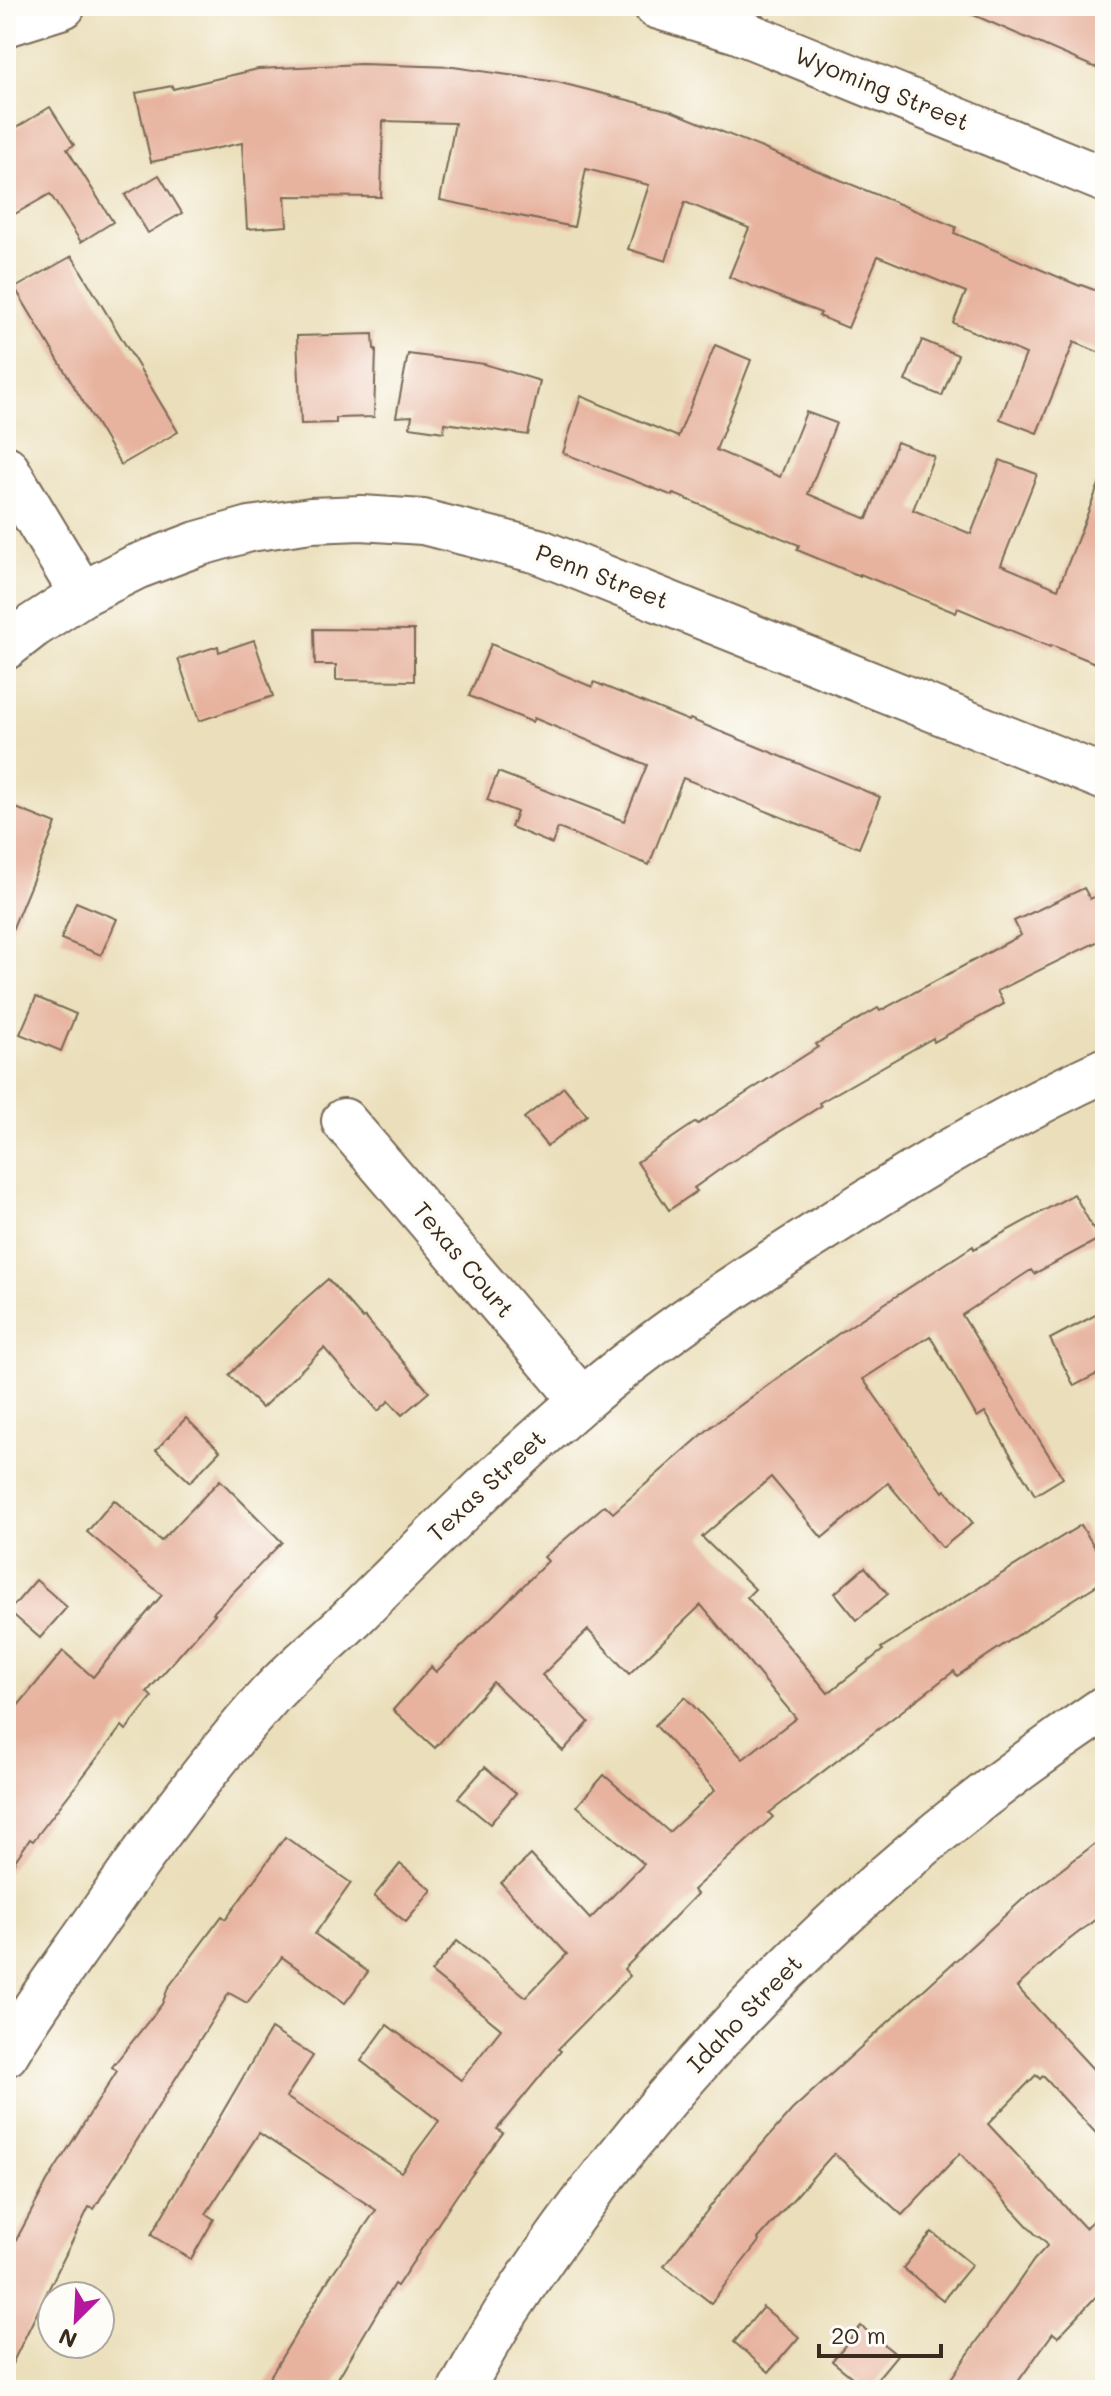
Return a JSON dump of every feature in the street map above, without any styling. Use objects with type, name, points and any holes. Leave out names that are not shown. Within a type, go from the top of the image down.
[{"type":"street","points":[[6,24],[63,6]]},
{"type":"street","name":"Wyoming Street","points":[[656,6],[738,31],[1105,180]]},
{"type":"street","points":[[6,468],[82,594]]},
{"type":"street","name":"Penn Street","points":[[6,647],[82,594],[197,544],[250,529],[311,520],[361,518],[423,522],[538,551],[1105,778]]},
{"type":"street","name":"Texas Street","points":[[6,2054],[135,1865],[267,1699],[429,1540],[582,1400],[750,1276],[891,1186],[1000,1124],[1105,1070]]},
{"type":"street","name":"Texas Court","points":[[344,1121],[582,1400]]},
{"type":"street","name":"Idaho Street","points":[[461,2390],[508,2309],[572,2216],[650,2116],[734,2021],[846,1911],[942,1828],[1105,1708]]},
{"type":"building","points":[[953,6],[1105,6],[1105,47],[1096,68]]},
{"type":"building","points":[[361,64],[453,67],[557,82],[671,111],[956,227],[954,233],[1105,294],[1105,355],[1074,342],[1037,433],[1000,419],[1026,354],[953,323],[966,292],[878,256],[848,328],[819,316],[821,313],[729,277],[749,228],[685,202],[666,261],[628,249],[649,185],[586,169],[574,227],[440,200],[455,123],[383,121],[381,197],[285,196],[287,226],[247,229],[242,143],[151,162],[136,93],[172,86],[173,89],[258,69]]},
{"type":"building","points":[[50,107],[74,145],[67,149],[113,222],[81,242],[50,194],[6,219],[6,134]]},
{"type":"building","points":[[159,175],[182,213],[148,233],[125,195]]},
{"type":"building","points":[[72,256],[178,432],[121,465],[15,288]]},
{"type":"building","points":[[373,334],[376,349],[374,417],[336,418],[336,423],[301,424],[297,336]]},
{"type":"building","points":[[922,340],[958,355],[942,396],[905,381]]},
{"type":"building","points":[[715,345],[751,360],[716,450],[780,477],[806,412],[836,423],[808,494],[867,519],[897,442],[934,456],[913,510],[971,534],[1000,460],[1037,474],[1001,565],[1058,589],[1105,475],[1105,667],[958,608],[956,613],[860,576],[797,550],[799,545],[563,453],[581,396],[678,437]]},
{"type":"building","points":[[408,354],[484,364],[540,381],[528,435],[445,423],[444,432],[410,427],[412,416],[396,417]]},
{"type":"building","points":[[314,629],[414,630],[414,681],[336,680],[336,665],[315,665]]},
{"type":"building","points":[[254,640],[273,696],[199,721],[178,659],[218,646],[219,652]]},
{"type":"building","points":[[491,644],[592,687],[594,682],[880,797],[859,848],[683,778],[649,865],[558,828],[552,844],[511,827],[517,812],[487,800],[498,772],[624,821],[647,765],[534,718],[532,722],[469,696]]},
{"type":"building","points":[[6,804],[56,824],[7,942],[6,942]]},
{"type":"building","points":[[1084,888],[1090,899],[1105,892],[1105,938],[997,991],[1004,1004],[934,1042],[933,1038],[819,1103],[821,1106],[726,1165],[694,1188],[697,1191],[669,1210],[637,1162],[818,1047],[816,1044],[878,1008],[880,1011],[1021,935],[1014,921]]},
{"type":"building","points":[[76,902],[117,919],[101,955],[61,939]]},
{"type":"building","points":[[36,997],[76,1014],[61,1051],[20,1034]]},
{"type":"building","points":[[564,1087],[587,1115],[547,1146],[524,1118]]},
{"type":"building","points":[[1074,1194],[1099,1239],[1034,1274],[1031,1270],[962,1315],[1063,1478],[1035,1495],[985,1412],[977,1417],[930,1336],[863,1379],[943,1492],[945,1490],[973,1523],[942,1548],[888,1483],[822,1538],[771,1477],[702,1537],[755,1589],[747,1597],[828,1693],[883,1650],[881,1648],[1081,1525],[1105,1564],[1105,1580],[957,1676],[954,1671],[769,1813],[773,1817],[693,1890],[697,1894],[624,1969],[630,1976],[558,2049],[561,2051],[497,2129],[503,2133],[457,2195],[397,2286],[394,2284],[331,2390],[262,2390],[330,2277],[376,2210],[259,2133],[206,2214],[214,2219],[191,2259],[151,2235],[271,2029],[313,2056],[286,2097],[401,2172],[439,2121],[361,2061],[387,2025],[461,2080],[501,2029],[431,1972],[457,1941],[526,1997],[567,1954],[501,1883],[531,1855],[590,1919],[644,1864],[577,1806],[604,1775],[669,1832],[715,1790],[655,1725],[685,1697],[743,1759],[796,1718],[701,1605],[629,1674],[588,1630],[542,1675],[589,1722],[563,1751],[493,1682],[435,1748],[393,1710],[431,1667],[436,1672],[548,1561],[544,1557],[605,1505],[613,1513],[712,1426],[838,1334],[973,1246],[974,1249]]},
{"type":"building","points":[[328,1279],[429,1392],[402,1415],[389,1401],[378,1411],[324,1348],[262,1408],[229,1375]]},
{"type":"building","points":[[1105,1310],[1105,1370],[1074,1386],[1050,1339]]},
{"type":"building","points":[[186,1418],[220,1451],[190,1482],[156,1450]]},
{"type":"building","points":[[220,1480],[282,1542],[213,1613],[147,1692],[152,1697],[126,1730],[122,1726],[33,1841],[30,1839],[6,1874],[6,1720],[63,1651],[93,1677],[162,1595],[87,1532],[114,1500],[161,1541]]},
{"type":"building","points":[[865,1567],[888,1594],[857,1620],[835,1593]]},
{"type":"building","points":[[36,1580],[67,1607],[40,1638],[9,1611]]},
{"type":"building","points":[[485,1767],[516,1793],[490,1824],[458,1798]]},
{"type":"building","points":[[1105,1836],[1105,1912],[1061,1946],[1017,1987],[1105,2082],[1105,2143],[1043,2076],[1040,2079],[1036,2075],[988,2124],[1085,2228],[1105,2209],[1105,2287],[1058,2337],[1053,2333],[1012,2390],[943,2390],[1047,2246],[960,2153],[902,2215],[834,2153],[758,2239],[711,2303],[664,2266],[735,2175],[792,2110],[1023,1899]]},
{"type":"building","points":[[285,1837],[351,1883],[315,1934],[368,1972],[345,2003],[282,1957],[247,2003],[229,1993],[94,2209],[89,2207],[53,2280],[36,2280],[36,2315],[6,2376],[6,2259],[48,2180],[117,2071],[112,2067],[162,2004],[168,1988],[222,1916],[226,1919]]},
{"type":"building","points":[[400,1864],[432,1890],[406,1922],[374,1896]]},
{"type":"building","points":[[932,2232],[972,2265],[943,2300],[903,2268]]},
{"type":"building","points":[[763,2307],[799,2337],[769,2372],[734,2342]]},
{"type":"building","points":[[861,2326],[897,2355],[868,2390],[832,2361]]}]
